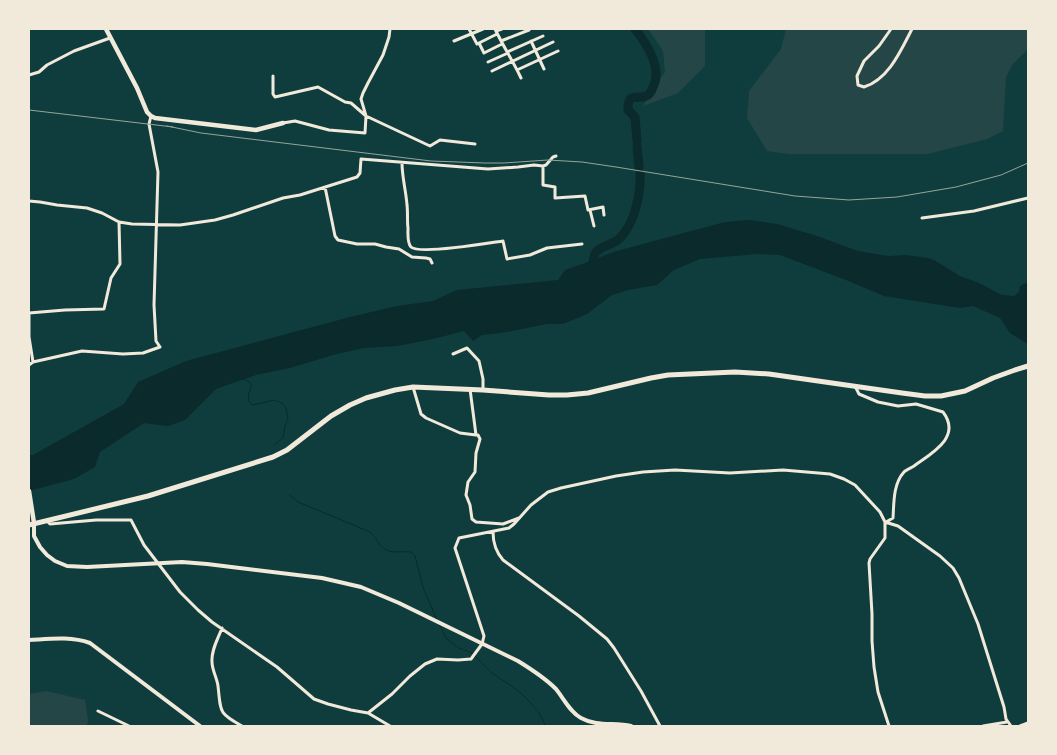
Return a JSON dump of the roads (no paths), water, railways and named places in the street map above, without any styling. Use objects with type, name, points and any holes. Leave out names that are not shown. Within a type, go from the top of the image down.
[{"type":"main road","points":[[106,29],[129,72],[147,112],[151,116],[256,130],[283,123]]},
{"type":"main road","points":[[29,491],[32,524],[148,496],[273,457],[287,450],[330,416],[350,405],[394,390],[413,387],[567,395],[588,393],[650,378],[734,372],[769,374],[925,396],[941,396],[965,391],[993,378],[1028,366]]},
{"type":"street","points":[[283,123],[295,121],[329,130],[365,133],[366,116],[361,99],[383,55],[390,29]]},
{"type":"street","points":[[469,29],[484,53],[501,42],[529,30]]},
{"type":"street","points":[[454,41],[483,29]]},
{"type":"street","points":[[478,43],[502,29]]},
{"type":"street","points":[[891,29],[879,46],[864,61],[857,76],[858,85],[864,87],[877,81],[895,60],[912,29]]},
{"type":"street","points":[[496,31],[521,78]]},
{"type":"street","points":[[488,62],[543,36]]},
{"type":"street","points":[[29,75],[39,72],[47,65],[74,50],[110,38]]},
{"type":"street","points":[[531,42],[544,69]]},
{"type":"street","points":[[492,71],[553,42]]},
{"type":"street","points":[[517,70],[558,51]]},
{"type":"street","points":[[273,76],[274,94],[276,97],[318,87],[351,103],[366,116],[430,146],[440,140],[475,144]]},
{"type":"street","points":[[29,365],[32,362],[82,351],[122,354],[143,353],[160,347],[156,341],[154,305],[158,172],[149,124],[151,116]]},
{"type":"street","points":[[29,201],[87,208],[120,222],[132,224],[180,225],[215,220],[357,177],[360,173],[361,159],[488,169],[534,164],[543,166],[554,157]]},
{"type":"street","points":[[402,163],[407,204],[408,235],[411,247],[429,250],[503,241],[507,259],[530,255],[547,248],[582,244]]},
{"type":"street","points":[[543,166],[543,185],[555,187],[555,198],[585,196],[594,226]]},
{"type":"street","points":[[324,187],[335,236],[338,240],[399,249],[412,257],[426,258],[432,263]]},
{"type":"street","points":[[922,218],[974,211],[1028,198]]},
{"type":"street","points":[[590,210],[603,207],[604,215]]},
{"type":"street","points":[[32,362],[29,313],[104,309],[111,278],[120,264],[120,222]]},
{"type":"street","points":[[453,354],[467,348],[479,362],[483,378],[483,390]]},
{"type":"street","points":[[855,386],[859,394],[878,402],[898,406],[916,404],[943,412],[950,424],[946,441],[929,456],[904,472],[898,483],[893,518],[885,522]]},
{"type":"street","points":[[413,387],[421,414],[426,418],[460,433],[478,435],[480,439],[476,453],[475,472],[468,482],[466,495],[472,519],[476,522],[503,524],[520,517]]},
{"type":"street","points":[[470,389],[476,435]]},
{"type":"street","points":[[368,713],[425,664],[437,659],[471,659],[482,644],[484,636],[455,548],[459,538],[509,528],[531,505],[548,492],[616,476],[675,470],[730,473],[783,470],[830,474],[844,479],[855,485],[880,512],[885,522],[885,538],[870,559],[870,563],[874,667],[878,692],[889,726]]},
{"type":"street","points":[[47,521],[50,524],[96,520],[131,520],[144,545],[180,592],[198,610],[277,668],[314,699],[368,713],[390,726]]},
{"type":"street","points":[[885,522],[898,526],[940,556],[953,568],[978,624],[1007,722],[1011,726]]},
{"type":"street","points":[[32,524],[34,536],[40,547],[55,561],[67,566],[87,567],[182,562],[322,578],[361,587],[518,661],[533,670],[555,688],[572,711],[582,718],[604,725],[631,726]]},
{"type":"street","points":[[493,532],[495,546],[502,560],[579,616],[607,639],[641,691],[660,726]]},
{"type":"street","points":[[222,628],[212,652],[211,664],[218,685],[221,711],[228,718],[242,726]]},
{"type":"street","points":[[29,640],[76,639],[90,643],[200,726]]},
{"type":"street","points":[[98,711],[129,726]]},
{"type":"street","points":[[983,726],[1007,722]]},
{"type":"street","points":[[1020,726],[1028,723]]},
{"type":"waterway","points":[[635,29],[652,56],[656,72],[656,80],[650,94],[642,97],[633,97],[629,100],[628,110],[635,117],[637,141]]},
{"type":"waterway","points":[[637,146],[639,167]]},
{"type":"waterway","points":[[592,270],[597,251],[620,238],[630,224],[638,198],[640,173]]},
{"type":"waterway","points":[[242,378],[251,383],[249,402],[253,405],[274,400],[282,403],[286,408],[288,419],[283,438],[274,445]]},
{"type":"waterway","points":[[290,495],[298,502],[370,532],[380,545],[387,550],[411,552],[415,556],[423,587],[437,620]]},
{"type":"waterway","points":[[439,624],[446,638],[459,648],[472,653],[492,673],[525,697],[538,711],[546,726]]},
{"type":"railway","points":[[29,110],[173,127]]},
{"type":"railway","points":[[167,126],[201,133],[431,161],[504,163],[548,160],[582,162],[795,196],[849,200],[897,197],[956,187],[1001,175],[1028,163]]}]
